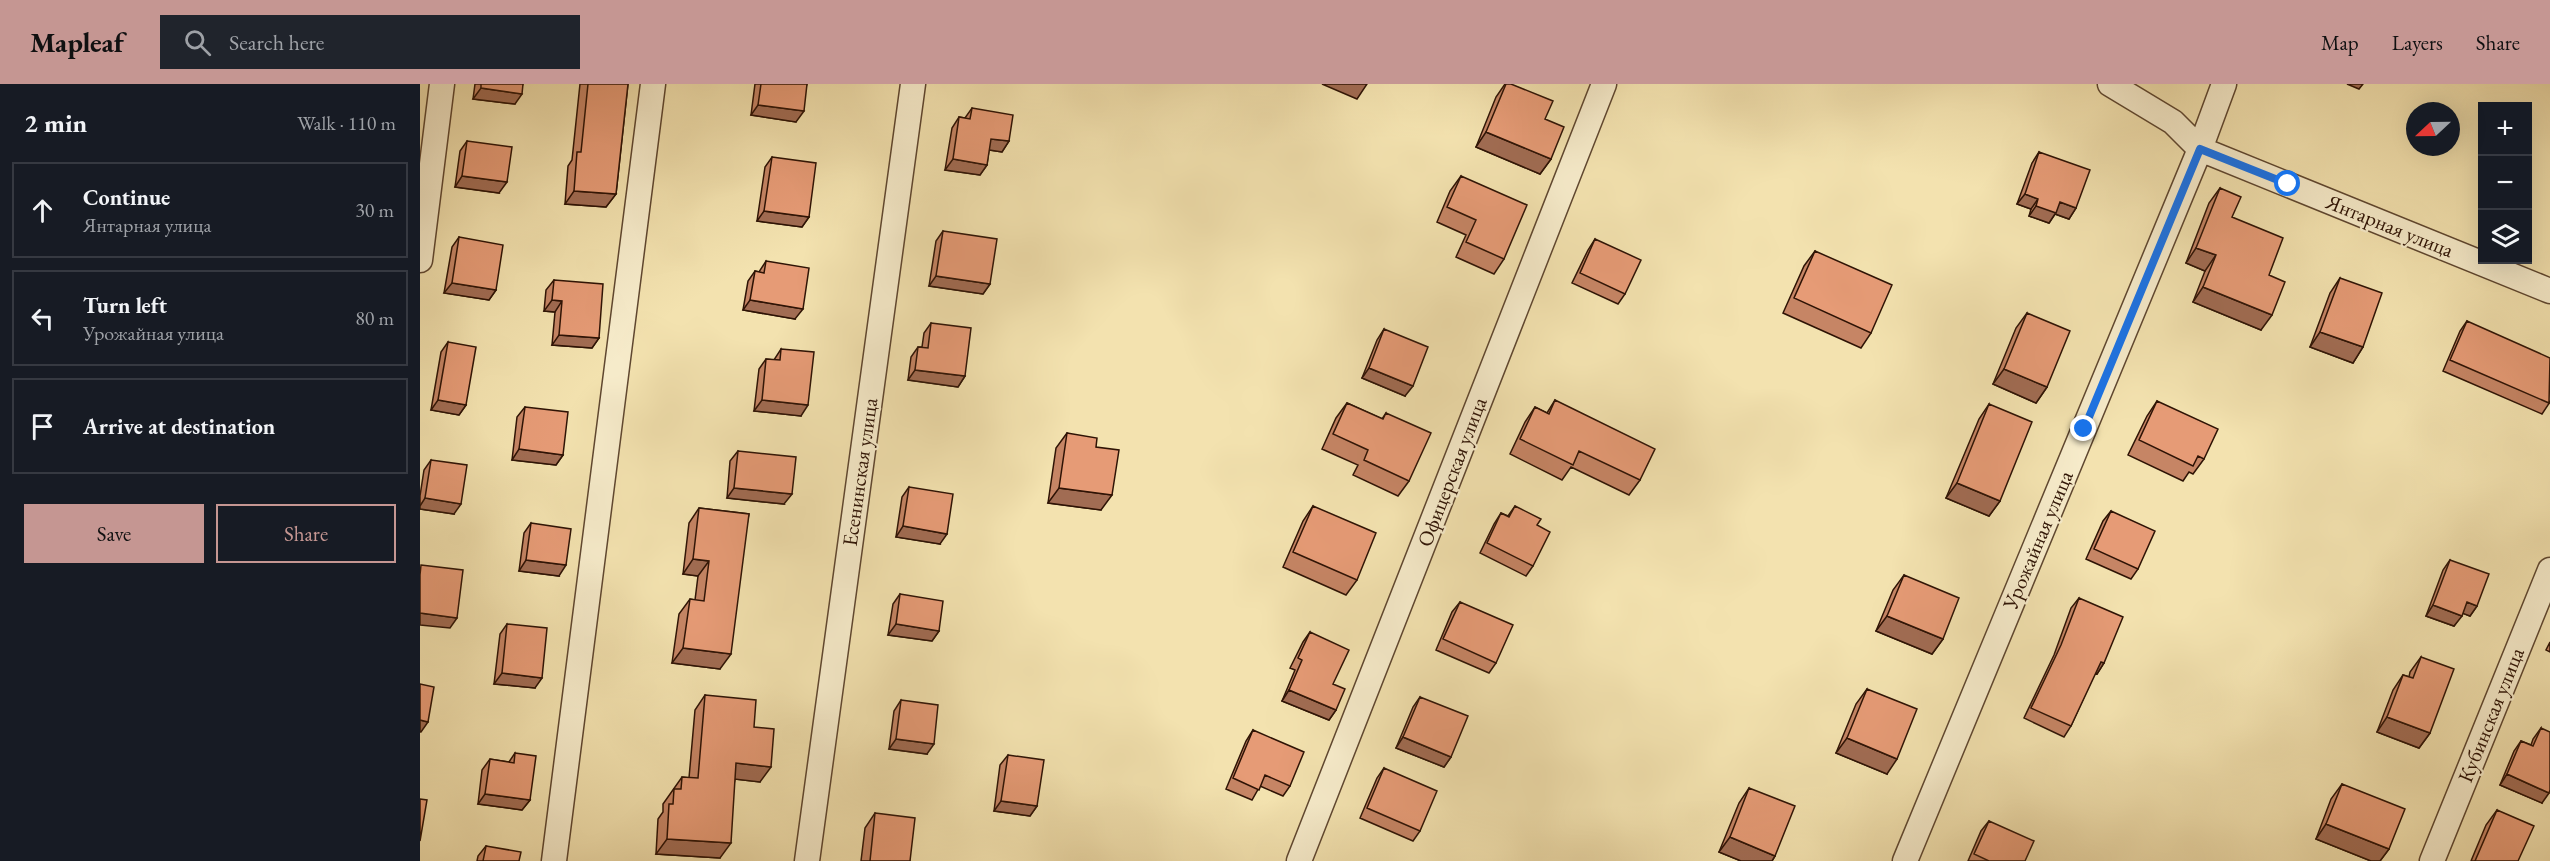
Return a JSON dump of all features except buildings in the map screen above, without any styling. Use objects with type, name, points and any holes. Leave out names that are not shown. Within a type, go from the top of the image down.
[{"type":"street","points":[[420,261],[442,84]]},
{"type":"street","points":[[554,861],[653,84]]},
{"type":"street","name":"Есенинская улица","points":[[807,861],[913,84]]},
{"type":"street","name":"Офицерская улица","points":[[1299,861],[1604,84]]},
{"type":"street","name":"Янтарная улица","points":[[2110,84],[2173,122],[2200,149],[2550,291]]},
{"type":"street","name":"Урожайная улица","points":[[1905,861],[2200,149],[2224,84]]},
{"type":"street","name":"Кубинская улица","points":[[2432,861],[2550,570]]},
{"type":"route","points":[[2084,429],[2200,149],[2288,184]]}]
